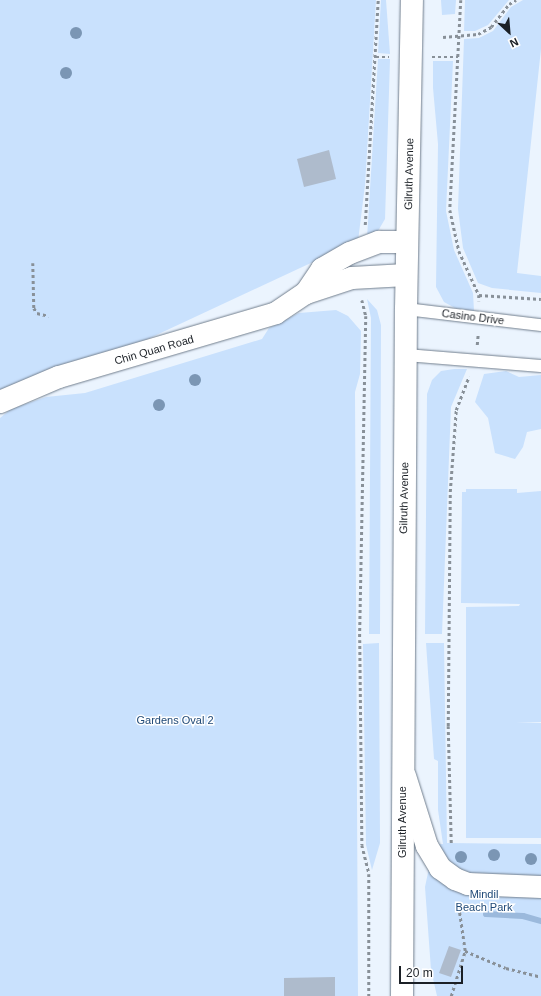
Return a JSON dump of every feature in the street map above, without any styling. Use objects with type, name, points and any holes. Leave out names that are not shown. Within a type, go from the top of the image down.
[{"type":"street","name":"Gilruth Avenue","points":[[402,996],[402,764],[406,275],[412,0]]},
{"type":"street","name":"Chin Quan Road","points":[[306,293],[322,269],[363,248],[379,242],[407,242]]},
{"type":"street","name":"Chin Quan Road","points":[[0,402],[59,377],[276,313],[306,293],[352,278],[406,275]]},
{"type":"street","points":[[402,764],[427,846],[440,868],[455,879],[468,884],[541,887]]},
{"type":"lane","name":"Casino Drive","points":[[406,309],[541,325]]},
{"type":"lane","points":[[406,355],[541,366]]},
{"type":"path","points":[[363,248],[378,0]]},
{"type":"path","points":[[452,847],[448,726],[450,492],[456,410],[476,360],[479,318],[479,295],[458,251],[450,210],[461,0]]},
{"type":"path","points":[[443,37],[478,34],[491,27],[510,4],[516,0]]},
{"type":"path","points":[[33,263],[34,308],[37,313],[49,316]]},
{"type":"path","points":[[363,277],[362,298],[366,316],[360,648],[362,845],[369,874],[369,996]]},
{"type":"path","points":[[479,295],[541,299]]},
{"type":"path","points":[[452,996],[465,951],[455,879]]},
{"type":"path","points":[[465,951],[506,968],[541,977]]},
{"type":"green space","points":[[0,0],[376,0],[365,185],[358,241],[0,408]]},
{"type":"green space","points":[[381,0],[386,0],[390,54],[378,53]]},
{"type":"green space","points":[[441,0],[456,0],[455,14],[442,15]]},
{"type":"green space","points":[[465,0],[509,0],[488,25],[475,31],[464,31]]},
{"type":"green space","points":[[523,0],[541,0],[541,49],[517,273],[541,276],[541,293],[492,288],[478,283],[463,248],[458,209],[464,39],[479,38],[493,31],[511,7]]},
{"type":"green space","points":[[378,59],[390,59],[385,219],[378,231],[367,238]]},
{"type":"green space","points":[[433,61],[453,61],[446,211],[454,250],[473,293],[474,311],[455,308],[444,302],[436,287],[438,144],[433,88]]},
{"type":"green space","points":[[367,299],[377,310],[381,325],[380,634],[369,634],[371,318]]},
{"type":"green space","name":"Gardens Oval 2","points":[[336,310],[348,316],[361,331],[360,374],[355,392],[358,996],[0,996],[0,418],[11,409],[46,397],[85,393],[262,339],[269,328],[299,313]]},
{"type":"green space","points":[[467,369],[451,407],[442,634],[425,634],[427,394],[432,380],[441,371]]},
{"type":"green space","points":[[506,371],[519,377],[541,375],[541,429],[527,432],[523,447],[515,459],[495,453],[488,418],[475,402],[484,374]]},
{"type":"green space","points":[[466,489],[517,489],[517,493],[541,491],[541,722],[516,722],[541,723],[541,838],[466,838],[466,607],[519,606],[520,604],[461,603],[462,492],[466,492]]},
{"type":"green space","points":[[379,643],[380,843],[372,870],[366,845],[363,644]]},
{"type":"green space","name":"Mindil Beach Park","points":[[426,643],[444,643],[447,843],[541,844],[541,996],[437,996],[431,970],[425,887],[434,844],[443,844],[438,810],[438,761],[434,759]]},
{"type":"building","points":[[329,150],[336,179],[304,187],[297,159]]},
{"type":"building","points":[[449,946],[461,950],[451,977],[439,973]]},
{"type":"building","points":[[335,977],[335,996],[284,996],[284,978]]},
{"type":"waterway","points":[[486,914],[523,916],[541,921]]}]
